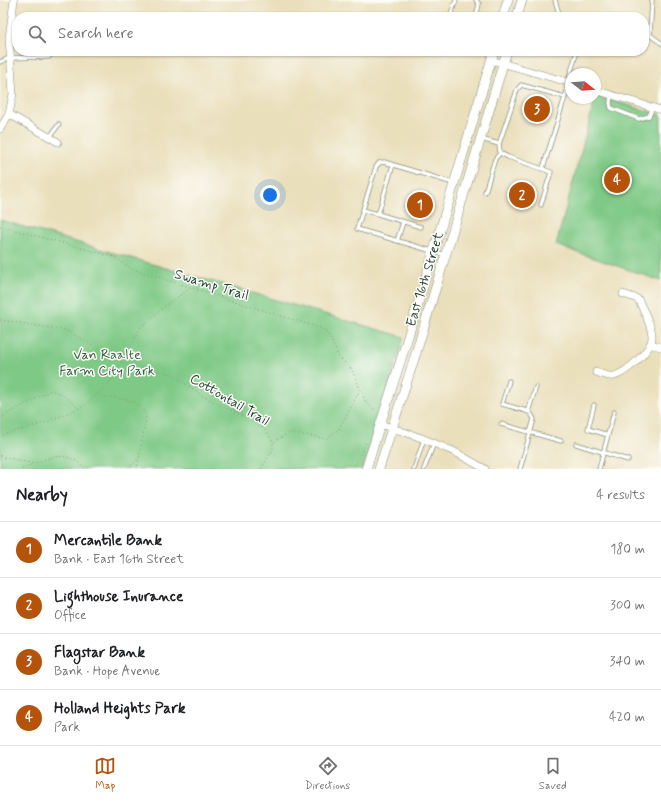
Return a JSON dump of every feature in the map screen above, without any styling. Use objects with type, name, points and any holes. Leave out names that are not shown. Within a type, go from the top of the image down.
[{"type":"main road","points":[[504,12],[508,0]]},
{"type":"main road","points":[[518,12],[522,0]]},
{"type":"main road","name":"East 16th Street","points":[[366,469],[434,252],[492,56]]},
{"type":"main road","name":"East 16th Street","points":[[379,469],[416,354],[505,56]]},
{"type":"street","points":[[14,0],[14,12]]},
{"type":"street","points":[[0,129],[9,114],[13,94],[9,58],[12,34]]},
{"type":"street","points":[[493,56],[503,63],[565,82]]},
{"type":"street","points":[[601,92],[661,110]]},
{"type":"street","points":[[9,114],[58,142]]},
{"type":"street","points":[[596,372],[613,377],[645,354],[650,344],[652,337],[638,299],[623,294]]},
{"type":"street","points":[[650,344],[661,347]]},
{"type":"street","points":[[380,424],[434,443],[455,452],[483,468]]},
{"type":"lane","points":[[452,12],[456,0]]},
{"type":"lane","points":[[476,0],[479,4],[477,12]]},
{"type":"lane","points":[[555,0],[559,12]]},
{"type":"lane","points":[[652,0],[650,35],[661,42]]},
{"type":"lane","points":[[0,62],[9,58],[50,56]]},
{"type":"lane","points":[[573,68],[576,56]]},
{"type":"lane","points":[[485,192],[495,159],[500,153],[499,144],[517,90],[521,85],[565,97],[543,168]]},
{"type":"lane","points":[[611,95],[611,108],[639,119],[649,116],[653,107]]},
{"type":"lane","points":[[50,137],[59,124]]},
{"type":"lane","points":[[480,138],[499,144]]},
{"type":"lane","points":[[500,153],[508,158],[543,168],[550,172],[541,205]]},
{"type":"lane","points":[[446,255],[357,229],[376,167],[379,163],[393,165],[454,183]]},
{"type":"lane","points":[[378,214],[393,165]]},
{"type":"lane","points":[[363,210],[421,227]]},
{"type":"lane","points":[[397,241],[403,222]]},
{"type":"lane","points":[[509,381],[502,404],[528,412],[534,419],[520,469]]},
{"type":"lane","points":[[528,412],[536,387]]},
{"type":"lane","points":[[594,405],[588,429],[608,435]]},
{"type":"lane","points":[[599,469],[614,412]]},
{"type":"lane","points":[[500,424],[561,441]]},
{"type":"lane","points":[[414,469],[424,439]]},
{"type":"lane","points":[[424,469],[434,443]]},
{"type":"lane","points":[[576,444],[628,460]]},
{"type":"path","name":"Swamp Trail","points":[[0,226],[114,258],[132,269],[323,329],[330,337],[338,356],[352,370],[364,401],[378,412]]},
{"type":"path","points":[[0,436],[40,425],[78,408],[99,393],[115,376],[141,327],[166,305],[191,288]]},
{"type":"path","name":"Cottontail Trail","points":[[0,320],[65,330],[122,361],[126,365],[172,374],[204,397],[247,418],[265,429],[273,442],[273,449],[261,469]]},
{"type":"path","points":[[0,418],[51,390],[63,395],[78,408]]},
{"type":"path","points":[[273,442],[290,432],[326,439],[339,429],[360,391]]},
{"type":"path","points":[[99,393],[102,397],[129,400],[140,406],[145,412],[146,418],[137,469]]},
{"type":"path","points":[[22,469],[61,455],[72,458],[84,469]]},
{"type":"path","points":[[0,456],[35,464]]},
{"type":"path","points":[[128,469],[139,457]]},
{"type":"green space","points":[[601,97],[661,115],[661,281],[556,245],[594,104],[601,104]]},
{"type":"green space","name":"Van Raalte Farm City Park","points":[[0,220],[404,337],[363,469],[0,469]]},
{"type":"place","name":"Flagstar Bank","points":[[537,109]]},
{"type":"place","name":"Holland Heights Park","points":[[617,180]]},
{"type":"place","name":"Lighthouse Inurance","points":[[522,195]]},
{"type":"place","name":"Mercantile Bank","points":[[420,205]]}]
